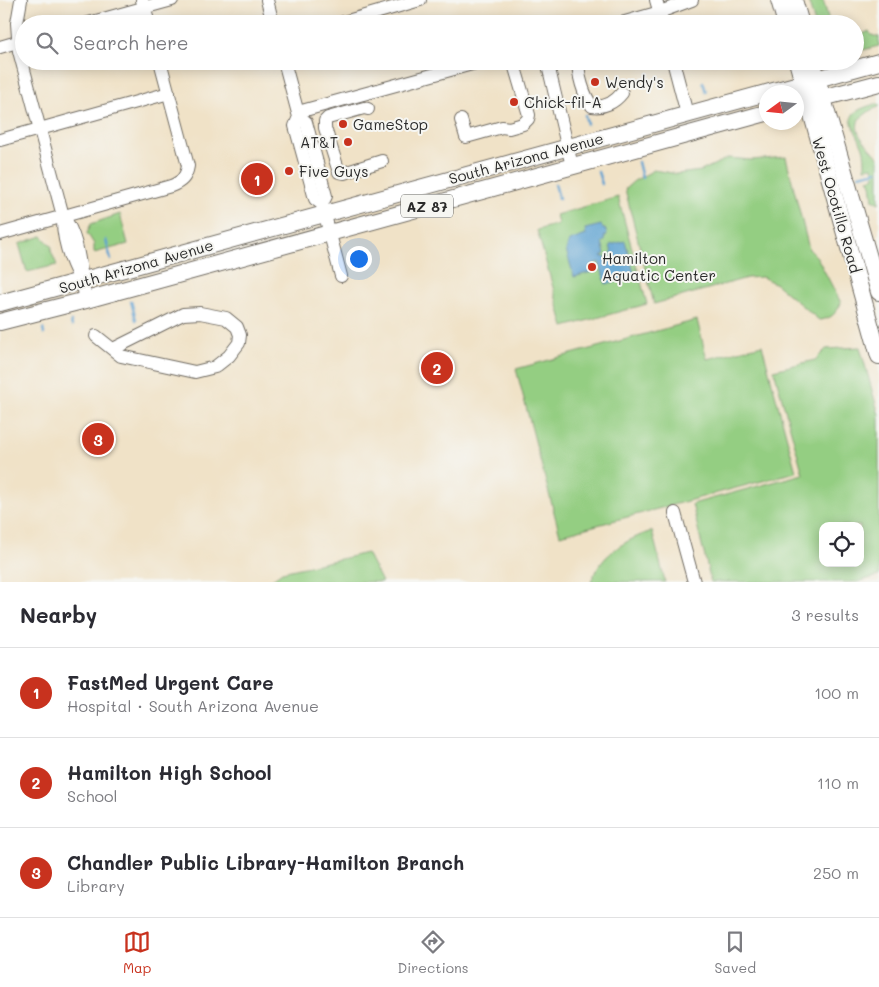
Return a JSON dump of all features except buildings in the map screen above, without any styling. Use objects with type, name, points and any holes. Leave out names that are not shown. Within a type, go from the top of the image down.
[{"type":"main road","points":[[779,0],[783,15]]},
{"type":"main road","points":[[794,0],[798,15]]},
{"type":"main road","name":"South Arizona Avenue","points":[[864,66],[879,62]]},
{"type":"main road","points":[[803,70],[810,81]]},
{"type":"main road","points":[[810,81],[811,70]]},
{"type":"main road","name":"South Arizona Avenue","points":[[0,303],[81,281],[323,209],[567,148],[850,70]]},
{"type":"main road","name":"West Ocotillo Road","points":[[810,81],[809,102],[879,356]]},
{"type":"main road","points":[[809,102],[879,83]]},
{"type":"main road","name":"West Ocotillo Road","points":[[809,102],[879,292]]},
{"type":"main road","name":"South Arizona Avenue","points":[[6,320],[86,300],[759,115]]},
{"type":"street","points":[[18,15],[21,0]]},
{"type":"street","points":[[111,15],[143,4],[172,0]]},
{"type":"street","points":[[267,0],[271,15]]},
{"type":"street","points":[[368,15],[420,0]]},
{"type":"street","points":[[660,12],[692,0]]},
{"type":"street","points":[[0,47],[15,43]]},
{"type":"street","points":[[24,70],[63,216],[72,227],[81,264],[81,281],[86,300]]},
{"type":"street","points":[[0,234],[171,186],[180,182],[187,175],[188,166],[163,70]]},
{"type":"street","points":[[286,70],[299,115],[295,126],[315,199],[323,209],[341,276]]},
{"type":"street","points":[[299,115],[452,70]]},
{"type":"street","points":[[461,120],[466,137],[502,127],[509,128],[523,124],[529,115],[516,70]]},
{"type":"street","points":[[549,70],[572,166]]},
{"type":"street","points":[[579,70],[587,98],[592,106],[601,106],[615,102],[622,92]]},
{"type":"street","points":[[675,70],[687,114]]},
{"type":"street","points":[[0,140],[169,93]]},
{"type":"street","points":[[368,109],[364,108],[328,118],[325,128],[339,172],[344,173],[382,161]]},
{"type":"street","points":[[96,336],[121,356],[195,372],[215,367],[229,356],[239,343],[240,335],[237,327],[226,318],[200,313],[182,314],[113,349]]},
{"type":"street","points":[[676,513],[694,582]]},
{"type":"green space","points":[[808,0],[823,0],[827,15],[812,15]]},
{"type":"green space","points":[[869,31],[871,35],[879,37],[879,46],[864,50],[864,34]]},
{"type":"green space","points":[[879,104],[879,107],[871,110],[859,119],[858,131],[879,159],[879,203],[873,200],[871,184],[868,179],[875,177],[873,167],[865,168],[863,148],[851,121],[852,116],[856,112]]},
{"type":"green space","points":[[786,157],[809,249],[817,257],[841,303],[835,313],[830,317],[819,320],[776,284],[762,277],[747,278],[654,304],[625,189],[634,181],[654,170],[677,174],[701,171],[728,158],[751,160]]},
{"type":"green space","name":"Hamilton Aquatic Center","points":[[618,197],[647,304],[564,327],[537,230],[558,224],[556,215]]},
{"type":"green space","points":[[120,214],[128,244],[94,253],[94,244],[87,233],[91,224]]},
{"type":"green space","points":[[42,236],[52,247],[51,251],[57,265],[27,272],[19,244]]},
{"type":"green space","points":[[697,320],[707,359],[762,345],[796,472],[560,535],[516,369]]},
{"type":"green space","points":[[860,347],[879,415],[879,576],[857,582],[711,582],[692,504],[803,474],[774,370],[815,360],[826,349]]},
{"type":"green space","points":[[652,531],[665,582],[591,582],[601,563],[615,549],[632,539]]},
{"type":"green space","points":[[367,553],[382,582],[268,582],[282,572]]},
{"type":"water","points":[[601,225],[605,228],[607,235],[604,237],[605,241],[602,242],[605,254],[601,256],[609,259],[613,258],[610,245],[625,241],[635,276],[606,284],[599,262],[593,264],[595,271],[574,277],[566,250],[569,241],[586,235],[585,229]]},
{"type":"waterway","points":[[703,82],[706,92]]},
{"type":"waterway","points":[[585,115],[587,124]]},
{"type":"waterway","points":[[638,162],[642,178]]},
{"type":"waterway","points":[[859,175],[877,171]]},
{"type":"waterway","points":[[598,172],[602,184]]},
{"type":"waterway","points":[[555,184],[559,198]]},
{"type":"waterway","points":[[106,240],[111,260]]},
{"type":"waterway","points":[[131,301],[136,320]]},
{"type":"waterway","points":[[71,322],[72,326]]},
{"type":"waterway","points":[[43,329],[44,334]]},
{"type":"place","name":"Wendy's","points":[[595,82]]},
{"type":"place","name":"Chick-fil-A","points":[[514,102]]},
{"type":"place","name":"GameStop","points":[[343,124]]},
{"type":"place","name":"AT&T","points":[[348,142]]},
{"type":"place","name":"Five Guys","points":[[289,171]]},
{"type":"place","name":"FastMed Urgent Care","points":[[257,179]]},
{"type":"place","name":"Hamilton Aquatic Center","points":[[592,267]]},
{"type":"place","name":"Hamilton High School","points":[[437,368]]},
{"type":"place","name":"Chandler Public Library-Hamilton Branch","points":[[98,439]]}]
